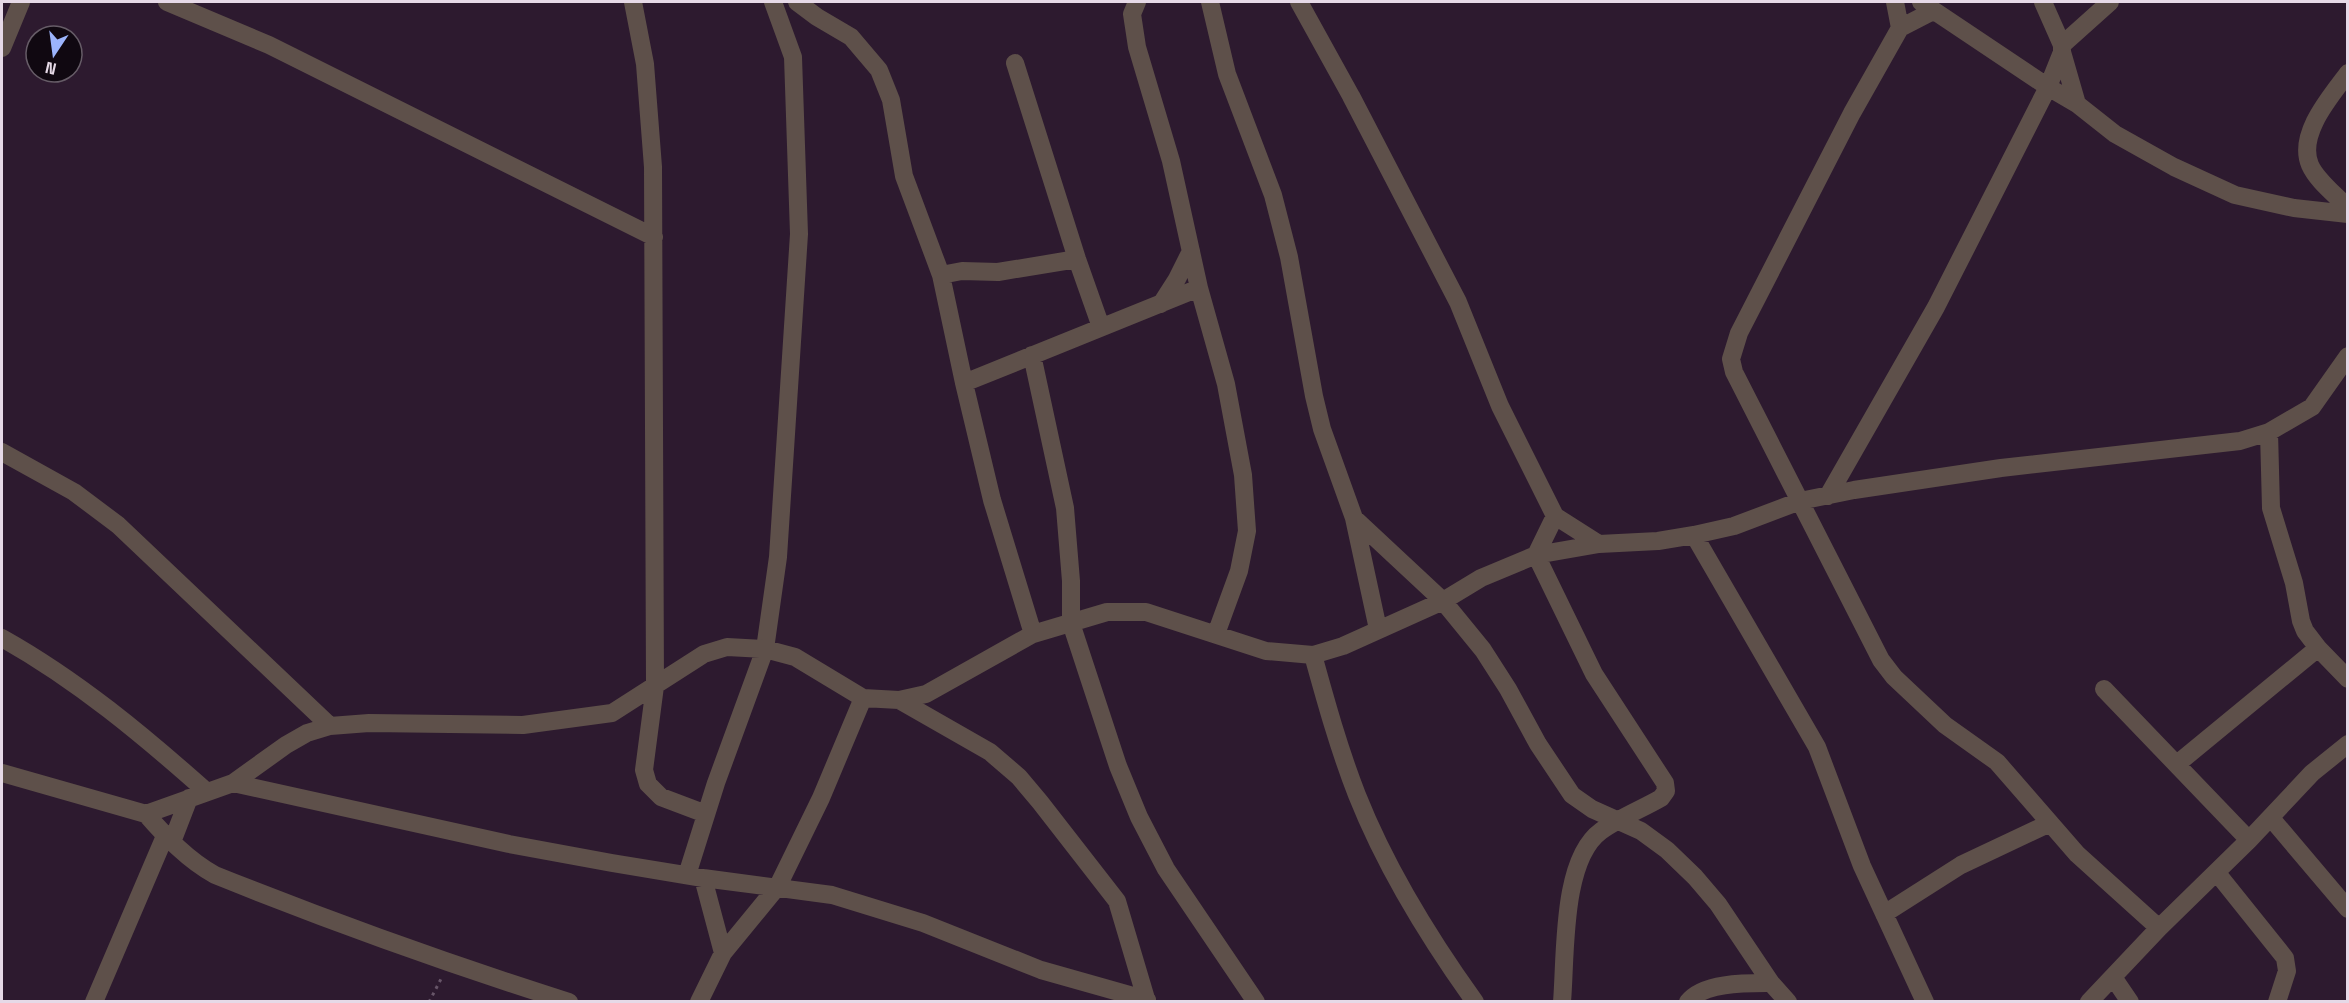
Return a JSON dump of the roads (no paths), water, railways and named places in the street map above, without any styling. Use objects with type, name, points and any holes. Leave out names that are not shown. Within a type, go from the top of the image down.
[{"type":"street","points":[[2,48],[21,2]]},
{"type":"street","points":[[167,2],[269,45],[654,237]]},
{"type":"street","points":[[633,2],[645,64],[653,167],[655,686],[644,770],[648,784],[661,797],[706,814]]},
{"type":"street","points":[[723,953],[695,877],[706,814],[765,649],[778,557],[799,234],[793,57],[773,2]]},
{"type":"street","points":[[796,2],[851,37],[879,70],[891,100],[904,176],[941,275],[992,500],[1033,634]]},
{"type":"street","points":[[1137,2],[1132,14],[1137,47],[1171,161],[1199,288],[1226,384],[1243,475],[1247,531],[1239,571],[1216,634]]},
{"type":"street","points":[[1210,2],[1227,74],[1273,195],[1289,257],[1314,396],[1322,429],[1354,518],[1378,629]]},
{"type":"street","points":[[1299,2],[1351,96],[1458,302],[1500,406],[1555,516],[1599,544]]},
{"type":"street","points":[[1895,2],[1900,28]]},
{"type":"street","points":[[2043,2],[2062,49],[2077,104]]},
{"type":"street","points":[[1827,496],[1936,307],[1995,187],[2048,87],[2062,49],[2110,2]]},
{"type":"street","points":[[2159,928],[2077,854],[1997,762],[1946,725],[1894,677],[1881,660],[1734,372],[1731,358],[1733,348],[1852,113],[1900,28],[1927,6],[2077,104],[2115,134],[2174,167],[2235,195],[2294,208],[2348,214]]},
{"type":"street","points":[[1015,63],[1101,327]]},
{"type":"street","points":[[2348,73],[2318,113],[2310,135],[2309,148],[2310,164],[2348,208]]},
{"type":"street","points":[[1161,304],[1177,279],[1191,250]]},
{"type":"street","points":[[941,275],[962,271],[998,272],[1077,259]]},
{"type":"street","points":[[964,383],[1199,288]]},
{"type":"street","points":[[1032,355],[1065,508],[1071,581],[1071,623],[1118,766],[1139,817],[1166,869],[1256,1002]]},
{"type":"street","points":[[146,814],[233,783],[286,745],[307,733],[330,726],[369,723],[523,725],[612,713],[704,654],[727,647],[765,649],[795,657],[862,698],[900,700],[926,694],[1033,634],[1107,612],[1146,612],[1266,651],[1313,655],[1343,646],[1443,601],[1481,578],[1536,555],[1599,544],[1658,541],[1694,535],[1734,526],[1800,501],[1854,490],[2001,468],[2240,441],[2269,432],[2312,407],[2348,356]]},
{"type":"street","points":[[2269,432],[2271,508],[2294,583],[2301,621],[2305,631],[2318,648],[2348,679]]},
{"type":"street","points":[[2,452],[74,492],[118,525],[330,726]]},
{"type":"street","points":[[1536,555],[1555,516]]},
{"type":"street","points":[[1354,518],[1443,601],[1484,650],[1538,744],[1572,795],[1592,809],[1641,831],[1667,850],[1695,877],[1718,904],[1752,957],[1788,1002]]},
{"type":"street","points":[[1694,535],[1817,747],[1862,866],[1924,1002]]},
{"type":"street","points":[[1536,555],[1594,674],[1665,783],[1666,791],[1661,798],[1600,832],[1585,849],[1567,911],[1562,1002]]},
{"type":"street","points":[[2,639],[37,658],[102,703],[207,792]]},
{"type":"street","points":[[2177,764],[2318,648]]},
{"type":"street","points":[[1313,655],[1337,740],[1357,796],[1380,846],[1417,914],[1475,1002]]},
{"type":"street","points":[[2104,689],[2249,840]]},
{"type":"street","points":[[699,1002],[723,953],[778,886],[820,798],[862,698]]},
{"type":"street","points":[[900,700],[990,752],[1019,777],[1040,802],[1117,901],[1147,1001]]},
{"type":"street","points":[[2089,1002],[2159,928],[2271,818],[2312,773],[2348,744]]},
{"type":"street","points":[[2,773],[146,814],[168,839],[201,867],[215,875],[449,964],[569,1002]]},
{"type":"street","points":[[233,783],[509,844],[695,877],[778,886],[832,895],[924,923],[1041,970],[1147,1001]]},
{"type":"street","points":[[94,1002],[189,798]]},
{"type":"street","points":[[2271,818],[2348,909]]},
{"type":"street","points":[[1884,914],[1961,865],[2050,823]]},
{"type":"street","points":[[2217,873],[2285,958],[2287,970],[2277,1002]]},
{"type":"street","points":[[1734,984],[1752,957]]},
{"type":"street","points":[[2113,977],[2130,1002]]},
{"type":"street","points":[[1688,1002],[1693,995],[1734,984],[1771,983]]}]
